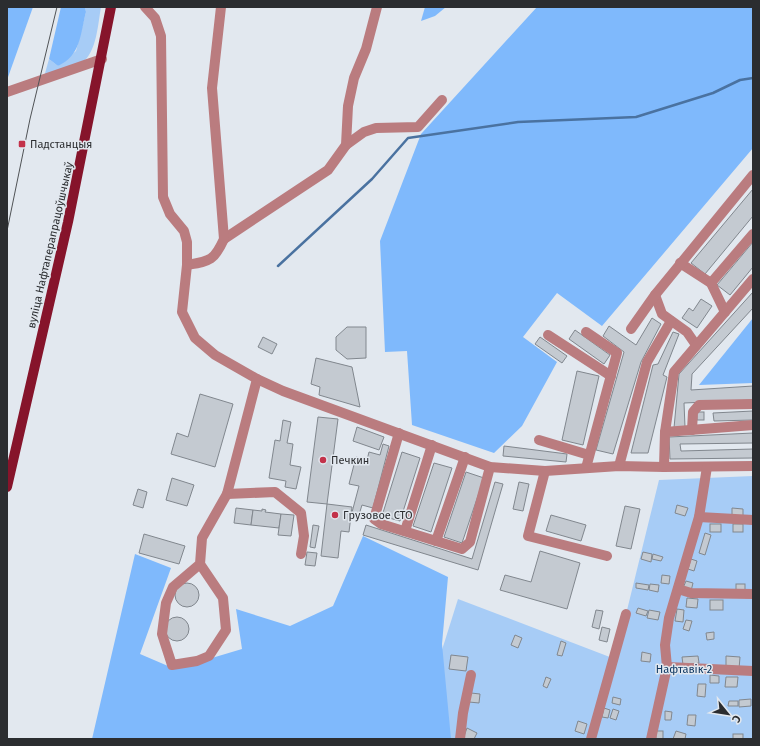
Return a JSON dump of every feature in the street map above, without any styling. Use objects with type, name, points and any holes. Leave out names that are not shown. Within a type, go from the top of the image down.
[{"type":"main road","name":"вуліца Нафтаперапрацоўшчыкаў","points":[[7,487],[68,222],[102,59],[111,7]]},
{"type":"street","points":[[146,7],[155,18],[161,36],[163,197],[170,214],[184,231],[187,242],[187,265],[182,312],[195,338],[215,355],[257,379],[283,391],[490,467],[545,471],[619,466],[753,466]]},
{"type":"street","points":[[187,265],[205,262],[217,255],[224,239],[212,88],[221,7]]},
{"type":"street","points":[[346,145],[348,106],[354,78],[366,50],[377,7]]},
{"type":"street","points":[[7,92],[102,59]]},
{"type":"street","points":[[224,239],[328,170],[346,145],[364,132],[376,128],[418,127],[442,100]]},
{"type":"street","points":[[631,329],[654,295],[753,176]]},
{"type":"street","points":[[711,283],[753,234]]},
{"type":"street","points":[[680,263],[711,283],[725,312]]},
{"type":"street","points":[[664,467],[665,432],[674,372],[753,279]]},
{"type":"street","points":[[654,295],[662,314],[688,332],[696,345]]},
{"type":"street","points":[[619,466],[647,362],[671,321]]},
{"type":"street","points":[[586,332],[617,353],[586,468]]},
{"type":"street","points":[[548,335],[611,376]]},
{"type":"street","points":[[200,564],[172,587],[166,603],[162,634],[172,665],[197,661],[210,656],[226,630],[223,598],[200,564],[202,538],[227,494],[257,379]]},
{"type":"street","points":[[692,430],[693,412],[699,405],[753,404]]},
{"type":"street","points":[[665,432],[753,425]]},
{"type":"street","points":[[399,433],[374,519],[381,524],[462,549],[470,542],[490,467]]},
{"type":"street","points":[[539,440],[589,455]]},
{"type":"street","points":[[405,531],[432,445]]},
{"type":"street","points":[[436,541],[464,458]]},
{"type":"street","points":[[651,739],[667,667],[665,645],[668,618],[699,517],[707,467]]},
{"type":"street","points":[[545,471],[528,536],[607,556]]},
{"type":"street","points":[[227,494],[275,492],[301,513],[304,536],[301,554]]},
{"type":"street","points":[[699,517],[753,520]]},
{"type":"street","points":[[678,589],[691,593],[753,594]]},
{"type":"street","points":[[591,739],[626,614]]},
{"type":"street","points":[[667,667],[753,671]]},
{"type":"street","points":[[460,739],[463,713],[471,675]]},
{"type":"green space","points":[[85,7],[101,7],[96,37],[91,52],[82,63],[44,77],[49,59],[58,66],[76,51],[86,12]]},
{"type":"green space","name":"Нафтавік-2","points":[[753,476],[753,739],[440,739],[431,685],[458,599],[615,659],[659,480]]},
{"type":"shaded area","points":[[7,7],[33,7],[7,80]]},
{"type":"shaded area","points":[[61,7],[85,7],[86,12],[81,36],[75,50],[66,61],[58,66],[49,59]]},
{"type":"shaded area","points":[[425,7],[446,7],[435,16],[421,21]]},
{"type":"shaded area","points":[[537,7],[753,7],[753,148],[602,326],[557,293],[523,337],[557,362],[522,426],[494,453],[412,425],[407,351],[385,352],[380,241],[421,134]]},
{"type":"shaded area","points":[[753,318],[753,383],[699,385]]},
{"type":"shaded area","points":[[363,536],[448,577],[442,644],[451,739],[92,739],[135,554],[171,568],[140,654],[175,669],[242,649],[236,609],[290,626],[333,606]]},
{"type":"building","points":[[753,189],[753,216],[705,274],[691,263]]},
{"type":"building","points":[[753,242],[753,267],[730,295],[717,285]]},
{"type":"building","points":[[753,292],[753,308],[692,374],[691,390],[753,386],[753,400],[684,403],[685,427],[674,428],[679,374]]},
{"type":"building","points":[[701,299],[712,306],[697,328],[682,318],[689,308],[693,311]]},
{"type":"building","points":[[652,318],[661,324],[641,362],[613,454],[596,450],[624,352],[603,336],[609,326],[636,345]]},
{"type":"building","points":[[347,327],[366,327],[366,358],[347,359],[336,350],[336,337]]},
{"type":"building","points":[[575,330],[610,355],[604,364],[569,339]]},
{"type":"building","points":[[673,332],[679,334],[663,375],[667,377],[648,453],[631,453],[653,365],[658,364]]},
{"type":"building","points":[[263,337],[277,344],[272,354],[258,347]]},
{"type":"building","points":[[540,337],[567,356],[562,363],[535,344]]},
{"type":"building","points":[[316,358],[352,367],[360,407],[319,395],[320,387],[311,384]]},
{"type":"building","points":[[577,371],[599,376],[583,445],[562,440]]},
{"type":"building","points":[[200,394],[233,404],[215,467],[171,454],[177,433],[188,437]]},
{"type":"building","points":[[753,411],[753,420],[714,421],[713,413]]},
{"type":"building","points":[[697,412],[704,412],[704,420],[697,420]]},
{"type":"building","name":"Печкин","points":[[318,417],[338,419],[327,504],[307,502]]},
{"type":"building","points":[[283,420],[291,422],[287,443],[293,444],[290,465],[301,467],[296,489],[285,487],[286,481],[269,478],[275,440],[280,441]]},
{"type":"building","points":[[357,427],[384,437],[379,450],[353,441]]},
{"type":"building","points":[[753,433],[753,443],[680,444],[681,451],[753,449],[753,458],[670,459],[669,437]]},
{"type":"building","points":[[383,444],[389,446],[373,508],[362,505],[358,518],[351,516],[359,486],[349,484],[356,457],[367,460],[369,452],[380,455]]},
{"type":"building","points":[[504,446],[567,454],[566,462],[503,456]]},
{"type":"building","points":[[402,452],[420,458],[400,521],[382,516]]},
{"type":"building","points":[[434,463],[452,468],[431,532],[413,526]]},
{"type":"building","points":[[466,472],[484,478],[462,543],[444,537]]},
{"type":"building","points":[[172,478],[194,485],[187,506],[166,500]]},
{"type":"building","points":[[495,482],[503,484],[478,570],[363,535],[366,525],[472,559]]},
{"type":"building","points":[[519,482],[529,484],[523,511],[513,509]]},
{"type":"building","points":[[138,489],[147,492],[143,508],[133,505]]},
{"type":"building","points":[[327,504],[352,507],[349,532],[341,531],[338,558],[321,556]]},
{"type":"building","points":[[677,505],[688,508],[685,516],[675,513]]},
{"type":"building","points":[[625,506],[640,509],[631,549],[616,546]]},
{"type":"building","points":[[236,508],[253,510],[251,525],[234,523]]},
{"type":"building","points":[[732,508],[743,509],[743,517],[732,517]]},
{"type":"building","points":[[262,509],[266,510],[265,512],[281,514],[279,528],[251,525],[253,510],[262,511]]},
{"type":"building","points":[[281,514],[294,515],[291,536],[278,535]]},
{"type":"building","points":[[551,515],[586,525],[581,541],[546,531]]},
{"type":"building","points":[[710,524],[721,524],[721,532],[710,532]]},
{"type":"building","points":[[733,524],[743,524],[743,532],[733,532]]},
{"type":"building","points":[[313,525],[319,526],[315,548],[310,547]]},
{"type":"building","points":[[705,533],[711,535],[705,555],[699,553]]},
{"type":"building","points":[[144,534],[185,546],[179,564],[139,553]]},
{"type":"building","points":[[540,551],[580,563],[567,609],[500,590],[505,575],[531,582]]},
{"type":"building","points":[[307,552],[317,553],[315,566],[305,565]]},
{"type":"building","points":[[643,552],[652,554],[651,562],[641,559]]},
{"type":"building","points":[[653,554],[663,557],[661,561],[652,559]]},
{"type":"building","points":[[691,559],[697,561],[694,571],[688,569]]},
{"type":"building","points":[[662,575],[670,576],[669,584],[661,583]]},
{"type":"building","points":[[686,581],[693,583],[691,591],[683,588]]},
{"type":"building","points":[[187,583],[196,586],[199,595],[196,604],[187,607],[178,604],[175,595],[178,586]]},
{"type":"building","points":[[636,583],[649,585],[648,590],[636,588]]},
{"type":"building","points":[[650,584],[659,585],[658,592],[649,590]]},
{"type":"building","points":[[736,584],[745,584],[745,592],[736,592]]},
{"type":"building","points":[[687,598],[698,599],[697,608],[686,607]]},
{"type":"building","points":[[710,600],[723,600],[723,610],[710,610]]},
{"type":"building","points":[[638,608],[648,611],[646,616],[636,613]]},
{"type":"building","points":[[677,609],[684,610],[683,622],[675,621]]},
{"type":"building","points":[[596,610],[603,611],[599,629],[592,627]]},
{"type":"building","points":[[649,610],[660,612],[658,620],[647,618]]},
{"type":"building","points":[[177,617],[186,620],[189,629],[186,638],[177,641],[168,638],[165,629],[168,620]]},
{"type":"building","points":[[686,620],[692,621],[689,631],[683,629]]},
{"type":"building","points":[[602,627],[610,629],[607,642],[599,640]]},
{"type":"building","points":[[714,632],[714,639],[707,640],[706,633]]},
{"type":"building","points":[[515,635],[522,638],[518,648],[511,645]]},
{"type":"building","points":[[561,641],[566,643],[562,656],[557,655]]},
{"type":"building","points":[[642,652],[651,654],[650,662],[641,661]]},
{"type":"building","points":[[451,655],[468,657],[466,671],[449,669]]},
{"type":"building","points":[[698,656],[699,663],[683,665],[682,657]]},
{"type":"building","points":[[726,656],[740,657],[739,669],[726,668]]},
{"type":"building","points":[[710,675],[719,676],[719,683],[710,683]]},
{"type":"building","points":[[546,677],[551,679],[547,688],[543,686]]},
{"type":"building","points":[[726,677],[738,677],[737,687],[725,687]]},
{"type":"building","points":[[698,684],[706,684],[705,697],[697,696]]},
{"type":"building","points":[[471,693],[480,694],[479,703],[469,702]]},
{"type":"building","points":[[613,697],[621,699],[620,705],[612,703]]},
{"type":"building","points":[[751,699],[751,706],[739,707],[739,700]]},
{"type":"building","points":[[729,701],[738,701],[738,706],[728,706]]},
{"type":"building","points":[[604,708],[610,710],[608,718],[602,717]]},
{"type":"building","points":[[613,709],[619,711],[616,720],[610,718]]},
{"type":"building","points":[[665,711],[672,712],[671,720],[665,720]]},
{"type":"building","points":[[688,715],[696,715],[695,726],[687,725]]},
{"type":"building","points":[[578,721],[587,724],[584,734],[575,731]]},
{"type":"building","points":[[467,728],[477,733],[474,739],[463,739]]},
{"type":"building","points":[[656,731],[663,731],[663,739],[656,739]]},
{"type":"building","points":[[676,731],[686,734],[685,739],[673,739]]},
{"type":"building","points":[[733,734],[743,734],[743,739],[733,739]]},
{"type":"waterway","points":[[278,266],[372,179],[408,138],[518,122],[636,117],[713,93],[740,80],[753,78]]},
{"type":"tram line","points":[[7,231],[30,119],[57,7]]},
{"type":"place","name":"Падстанцыя","points":[[22,144]]},
{"type":"place","name":"Печкин","points":[[323,460]]},
{"type":"place","name":"Грузовое СТО","points":[[335,515]]}]
